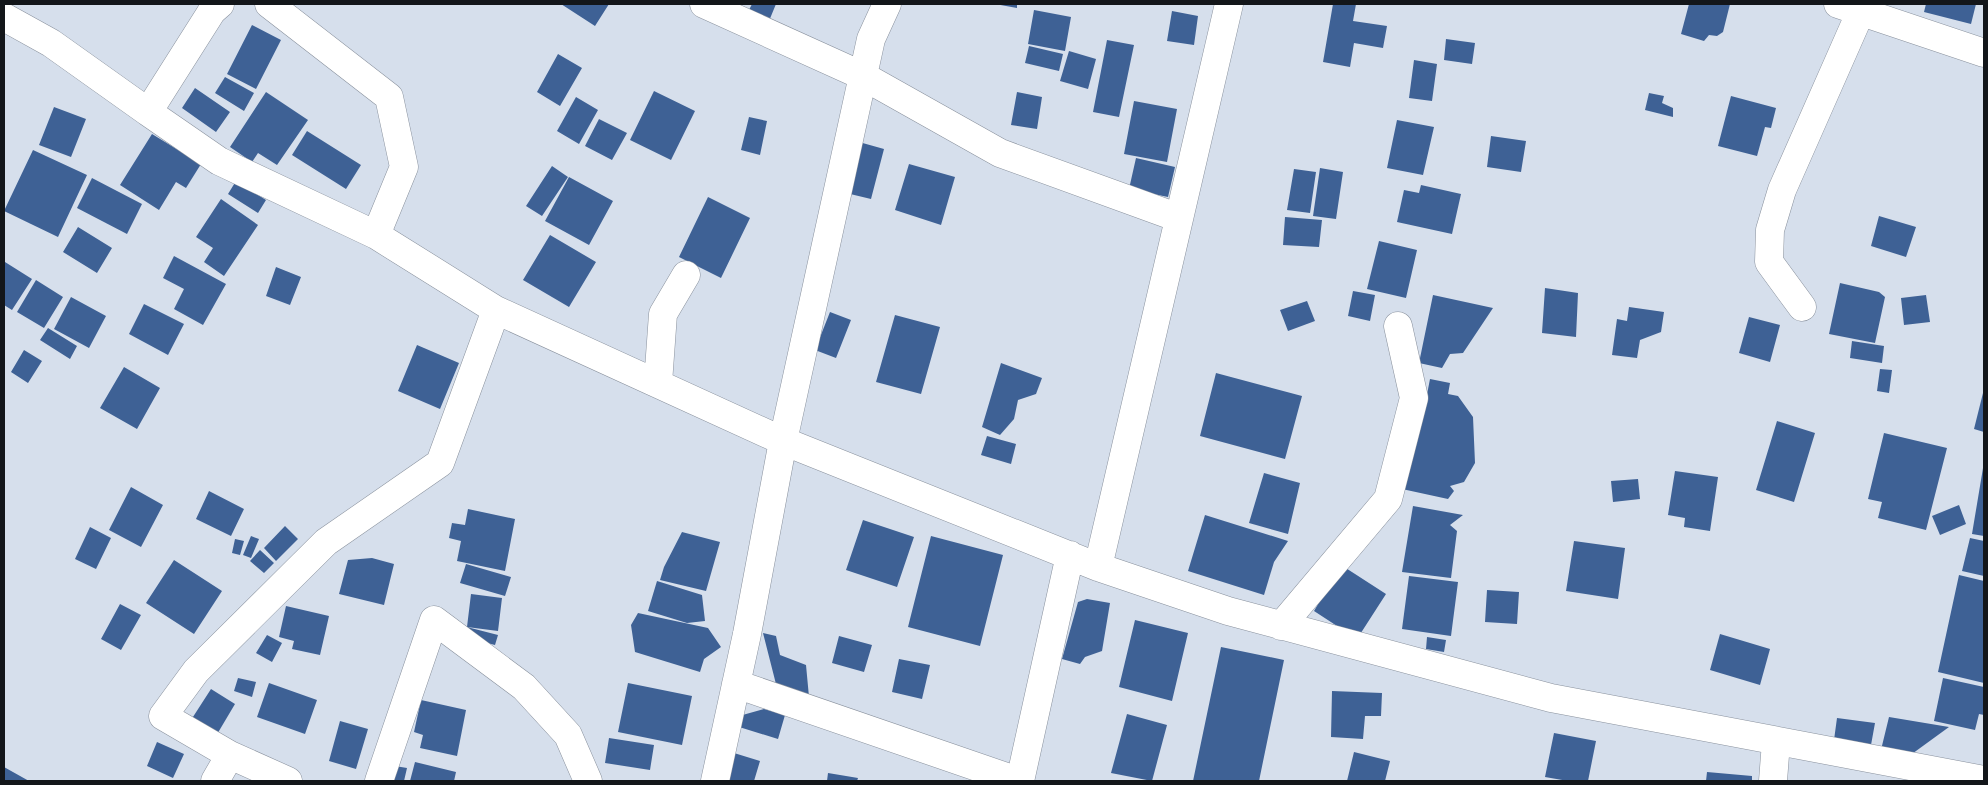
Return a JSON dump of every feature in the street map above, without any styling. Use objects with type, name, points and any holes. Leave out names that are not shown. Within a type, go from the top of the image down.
[{"type":"street","points":[[148,112],[212,11],[220,4]]},
{"type":"street","points":[[269,4],[389,97],[404,167],[376,235]]},
{"type":"street","points":[[704,4],[863,76],[1000,153],[1179,218]]},
{"type":"street","points":[[715,781],[736,684],[783,441],[871,39],[887,4]]},
{"type":"street","points":[[1098,567],[1230,4]]},
{"type":"street","points":[[1802,307],[1769,262],[1770,230],[1782,190],[1850,8],[1984,53]]},
{"type":"street","points":[[4,17],[51,43],[219,161],[376,235],[496,310],[783,441],[1098,567],[1228,611],[1551,698],[1984,780]]},
{"type":"street","points":[[658,383],[663,314],[686,275]]},
{"type":"street","points":[[288,781],[230,755],[163,716],[196,670],[326,542],[440,463],[496,310]]},
{"type":"street","points":[[1281,626],[1388,499],[1414,398],[1398,326]]},
{"type":"street","points":[[736,684],[1019,781],[1070,556]]},
{"type":"street","points":[[379,781],[434,620],[524,687],[568,736],[588,781]]},
{"type":"street","points":[[1773,781],[1776,742]]},
{"type":"street","points":[[215,781],[230,755]]},
{"type":"building","points":[[561,4],[609,4],[595,26]]},
{"type":"building","points":[[752,4],[776,4],[769,21],[748,12]]},
{"type":"building","points":[[995,4],[1017,4],[1017,8]]},
{"type":"building","points":[[1333,4],[1356,4],[1353,21],[1387,26],[1383,48],[1354,43],[1350,67],[1323,62]]},
{"type":"building","points":[[1689,4],[1730,4],[1723,32],[1717,36],[1709,35],[1704,41],[1681,34]]},
{"type":"building","points":[[1926,4],[1976,4],[1971,24],[1924,12]]},
{"type":"building","points":[[1034,10],[1071,17],[1065,51],[1028,44]]},
{"type":"building","points":[[1172,11],[1198,16],[1194,45],[1167,41]]},
{"type":"building","points":[[252,25],[281,40],[256,89],[227,74]]},
{"type":"building","points":[[1446,39],[1475,43],[1472,64],[1444,60]]},
{"type":"building","points":[[1107,40],[1134,45],[1119,117],[1093,112]]},
{"type":"building","points":[[1029,46],[1063,54],[1059,71],[1025,63]]},
{"type":"building","points":[[1069,51],[1096,59],[1088,89],[1060,81]]},
{"type":"building","points":[[558,54],[582,68],[560,106],[537,92]]},
{"type":"building","points":[[1414,60],[1437,64],[1432,101],[1409,98]]},
{"type":"building","points":[[225,77],[254,93],[244,111],[215,93]]},
{"type":"building","points":[[195,88],[230,112],[216,132],[182,108]]},
{"type":"building","points":[[654,91],[695,111],[671,160],[630,140]]},
{"type":"building","points":[[266,92],[308,120],[277,165],[258,153],[252,162],[230,147]]},
{"type":"building","points":[[1017,92],[1042,97],[1037,129],[1011,125]]},
{"type":"building","points":[[1649,93],[1664,96],[1662,103],[1673,108],[1673,117],[1645,110]]},
{"type":"building","points":[[1731,96],[1776,108],[1771,128],[1765,127],[1757,156],[1718,146]]},
{"type":"building","points":[[576,97],[598,110],[579,144],[557,131]]},
{"type":"building","points":[[1134,101],[1177,109],[1167,162],[1124,154]]},
{"type":"building","points":[[54,107],[86,119],[71,157],[39,145]]},
{"type":"building","points":[[749,117],[767,121],[760,155],[741,150]]},
{"type":"building","points":[[599,119],[627,133],[612,160],[585,146]]},
{"type":"building","points":[[1397,120],[1434,127],[1423,175],[1387,168]]},
{"type":"building","points":[[307,131],[361,165],[346,189],[292,155]]},
{"type":"building","points":[[152,134],[201,164],[186,188],[176,182],[159,210],[120,185]]},
{"type":"building","points":[[1491,136],[1526,141],[1521,172],[1487,167]]},
{"type":"building","points":[[859,142],[884,149],[871,199],[846,193]]},
{"type":"building","points":[[33,150],[87,175],[58,237],[4,211]]},
{"type":"building","points":[[1136,158],[1175,167],[1168,197],[1129,189]]},
{"type":"building","points":[[909,164],[955,177],[941,225],[895,210]]},
{"type":"building","points":[[552,166],[568,177],[542,216],[526,206]]},
{"type":"building","points":[[1320,168],[1343,172],[1336,219],[1313,216]]},
{"type":"building","points":[[1294,169],[1316,172],[1310,213],[1287,210]]},
{"type":"building","points":[[569,177],[613,201],[589,245],[545,221]]},
{"type":"building","points":[[92,178],[142,204],[127,234],[77,208]]},
{"type":"building","points":[[236,181],[266,200],[258,213],[228,194]]},
{"type":"building","points":[[1421,185],[1461,194],[1452,234],[1397,222],[1404,190],[1419,193]]},
{"type":"building","points":[[708,197],[750,218],[721,278],[679,257]]},
{"type":"building","points":[[221,199],[258,225],[224,276],[204,262],[213,248],[196,237]]},
{"type":"building","points":[[1879,216],[1916,227],[1906,257],[1871,246]]},
{"type":"building","points":[[1285,217],[1322,220],[1319,247],[1283,245]]},
{"type":"building","points":[[78,227],[112,248],[97,273],[63,252]]},
{"type":"building","points":[[550,235],[596,262],[569,307],[523,280]]},
{"type":"building","points":[[1379,241],[1417,250],[1406,298],[1367,289]]},
{"type":"building","points":[[174,256],[226,284],[203,325],[174,309],[184,289],[163,278]]},
{"type":"building","points":[[5,262],[32,279],[12,310],[4,305]]},
{"type":"building","points":[[276,267],[301,277],[290,305],[266,296]]},
{"type":"building","points":[[36,280],[63,297],[44,328],[17,312]]},
{"type":"building","points":[[1840,283],[1879,292],[1885,297],[1875,343],[1829,334]]},
{"type":"building","points":[[1545,288],[1578,293],[1576,337],[1542,333]]},
{"type":"building","points":[[1353,291],[1375,295],[1370,321],[1348,316]]},
{"type":"building","points":[[1433,295],[1493,308],[1463,353],[1450,354],[1442,368],[1419,363]]},
{"type":"building","points":[[1926,295],[1930,322],[1904,325],[1901,298]]},
{"type":"building","points":[[71,297],[106,316],[89,348],[54,329]]},
{"type":"building","points":[[1307,301],[1315,321],[1288,331],[1280,310]]},
{"type":"building","points":[[144,304],[184,324],[168,355],[129,334]]},
{"type":"building","points":[[1629,307],[1664,312],[1661,332],[1640,340],[1637,358],[1612,355],[1617,319],[1627,321]]},
{"type":"building","points":[[830,312],[851,320],[836,358],[815,350]]},
{"type":"building","points":[[895,315],[940,327],[921,394],[876,382]]},
{"type":"building","points":[[1749,317],[1780,325],[1770,362],[1739,353]]},
{"type":"building","points":[[48,328],[77,346],[70,359],[40,340]]},
{"type":"building","points":[[1852,341],[1884,346],[1882,363],[1850,358]]},
{"type":"building","points":[[417,345],[459,363],[440,409],[398,391]]},
{"type":"building","points":[[24,350],[42,361],[28,383],[11,372]]},
{"type":"building","points":[[1001,363],[1042,378],[1036,394],[1018,400],[1014,419],[1000,435],[982,427]]},
{"type":"building","points":[[124,367],[160,388],[137,429],[100,408]]},
{"type":"building","points":[[1880,369],[1892,370],[1889,393],[1877,391]]},
{"type":"building","points":[[1216,373],[1302,396],[1285,459],[1200,436]]},
{"type":"building","points":[[1430,379],[1450,383],[1448,394],[1458,396],[1473,417],[1475,463],[1464,482],[1450,486],[1454,491],[1448,499],[1402,489],[1421,425]]},
{"type":"building","points":[[1984,389],[1984,432],[1974,429]]},
{"type":"building","points":[[1777,421],[1815,433],[1794,502],[1756,490]]},
{"type":"building","points":[[1884,433],[1947,448],[1926,530],[1878,518],[1882,502],[1868,499]]},
{"type":"building","points":[[987,436],[1016,444],[1011,464],[981,455]]},
{"type":"building","points":[[1984,468],[1984,536],[1972,534]]},
{"type":"building","points":[[1675,471],[1718,477],[1710,531],[1684,527],[1685,518],[1668,515]]},
{"type":"building","points":[[1264,473],[1300,483],[1288,534],[1249,523]]},
{"type":"building","points":[[1638,479],[1640,499],[1613,502],[1611,481]]},
{"type":"building","points":[[131,487],[163,505],[141,547],[109,530]]},
{"type":"building","points":[[209,491],[244,509],[231,536],[196,519]]},
{"type":"building","points":[[1959,505],[1966,524],[1940,535],[1932,516]]},
{"type":"building","points":[[1413,506],[1463,515],[1450,525],[1457,531],[1451,578],[1402,572]]},
{"type":"building","points":[[468,509],[515,519],[505,571],[457,561],[461,541],[449,538],[452,523],[465,525]]},
{"type":"building","points":[[1205,515],[1288,541],[1274,562],[1264,595],[1188,571]]},
{"type":"building","points":[[863,520],[914,537],[897,587],[846,570]]},
{"type":"building","points":[[285,526],[298,539],[276,561],[264,548]]},
{"type":"building","points":[[90,527],[111,538],[96,569],[75,559]]},
{"type":"building","points":[[682,532],[720,542],[706,591],[660,580],[664,567]]},
{"type":"building","points":[[251,536],[259,539],[251,558],[243,555]]},
{"type":"building","points":[[931,536],[1003,555],[980,646],[908,627]]},
{"type":"building","points":[[1970,538],[1984,541],[1984,576],[1962,571]]},
{"type":"building","points":[[235,539],[244,541],[240,555],[232,553]]},
{"type":"building","points":[[1574,541],[1625,548],[1618,599],[1566,591]]},
{"type":"building","points":[[260,550],[274,563],[264,573],[250,561]]},
{"type":"building","points":[[372,558],[394,564],[384,605],[339,594],[348,560]]},
{"type":"building","points":[[174,560],[222,591],[194,634],[146,603]]},
{"type":"building","points":[[1338,563],[1386,594],[1357,639],[1314,611]]},
{"type":"building","points":[[466,564],[511,577],[505,596],[460,583]]},
{"type":"building","points":[[1959,575],[1984,581],[1984,683],[1938,672]]},
{"type":"building","points":[[1409,576],[1458,582],[1451,636],[1402,629]]},
{"type":"building","points":[[657,581],[702,595],[705,621],[687,623],[648,611]]},
{"type":"building","points":[[1487,590],[1519,592],[1517,624],[1485,622]]},
{"type":"building","points":[[471,594],[502,598],[498,631],[467,627]]},
{"type":"building","points":[[1087,599],[1110,603],[1102,651],[1085,657],[1080,664],[1062,659],[1078,602]]},
{"type":"building","points":[[120,604],[141,615],[121,650],[101,639]]},
{"type":"building","points":[[286,606],[329,616],[320,655],[292,649],[294,641],[279,637]]},
{"type":"building","points":[[638,613],[708,628],[721,647],[704,659],[700,672],[635,652],[631,625]]},
{"type":"building","points":[[1135,620],[1188,633],[1172,701],[1119,687]]},
{"type":"building","points":[[463,626],[498,635],[495,645],[460,636]]},
{"type":"building","points":[[763,633],[776,636],[780,655],[806,665],[809,697],[777,688]]},
{"type":"building","points":[[1720,634],[1770,649],[1760,685],[1710,670]]},
{"type":"building","points":[[267,635],[282,643],[272,662],[256,653]]},
{"type":"building","points":[[839,636],[872,645],[864,672],[832,663]]},
{"type":"building","points":[[1427,637],[1446,640],[1444,652],[1426,649]]},
{"type":"building","points":[[1221,647],[1284,660],[1259,781],[1193,781]]},
{"type":"building","points":[[899,659],[930,665],[922,699],[892,692]]},
{"type":"building","points":[[238,678],[256,682],[252,697],[234,691]]},
{"type":"building","points":[[1943,678],[1984,687],[1984,715],[1979,714],[1975,730],[1934,721]]},
{"type":"building","points":[[269,683],[317,700],[305,734],[257,717]]},
{"type":"building","points":[[628,683],[692,696],[682,745],[618,732]]},
{"type":"building","points":[[211,689],[235,704],[216,736],[191,720]]},
{"type":"building","points":[[1332,691],[1382,693],[1381,716],[1365,716],[1363,739],[1331,737]]},
{"type":"building","points":[[421,700],[466,710],[457,756],[420,748],[423,735],[414,732]]},
{"type":"building","points":[[764,709],[785,715],[778,739],[736,726],[739,716]]},
{"type":"building","points":[[1127,714],[1167,725],[1152,781],[1111,773]]},
{"type":"building","points":[[1889,717],[1949,727],[1905,759],[1880,754]]},
{"type":"building","points":[[1837,718],[1875,723],[1871,745],[1834,740]]},
{"type":"building","points":[[340,721],[368,729],[356,769],[329,761]]},
{"type":"building","points":[[1554,733],[1596,741],[1588,781],[1568,781],[1545,777]]},
{"type":"building","points":[[609,738],[654,745],[650,770],[605,763]]},
{"type":"building","points":[[157,742],[184,754],[173,778],[147,766]]},
{"type":"building","points":[[1354,752],[1390,761],[1385,781],[1347,781]]},
{"type":"building","points":[[734,753],[760,761],[754,781],[726,781]]},
{"type":"building","points":[[415,762],[456,772],[454,781],[410,781]]},
{"type":"building","points":[[389,765],[407,768],[404,781],[386,781]]},
{"type":"building","points":[[4,767],[29,781],[4,781]]},
{"type":"building","points":[[1707,772],[1752,776],[1752,781],[1706,781]]},
{"type":"building","points":[[828,773],[858,778],[857,781],[827,781]]}]
